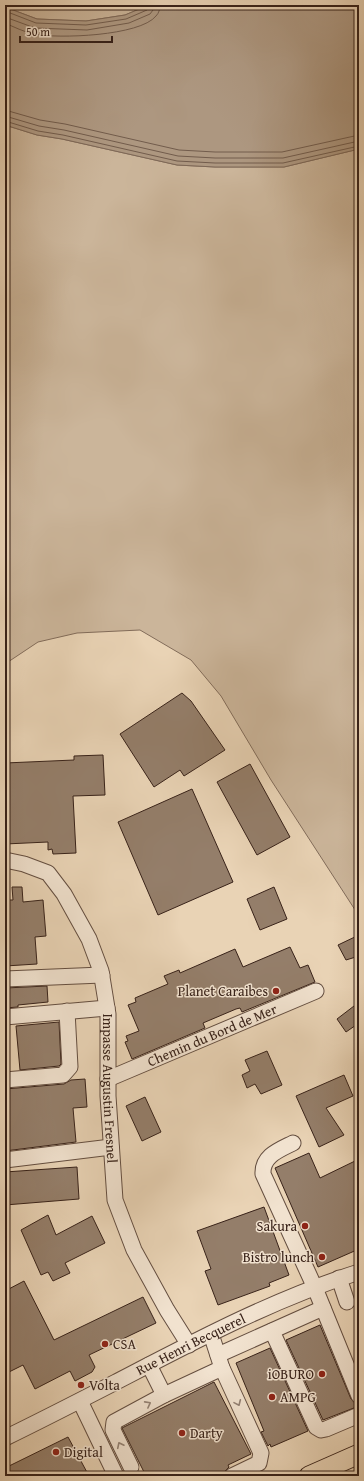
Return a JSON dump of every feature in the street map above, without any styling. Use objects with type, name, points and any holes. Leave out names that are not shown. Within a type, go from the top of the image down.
[{"type":"main road","points":[[309,1476],[359,1454]]},
{"type":"main road","points":[[340,1476],[359,1468]]},
{"type":"street","name":"Impasse Augustin Fresnel","points":[[5,860],[24,864],[48,873],[64,894],[89,939],[102,975],[107,1008],[108,1079],[114,1200],[134,1250],[167,1310],[189,1345]]},
{"type":"street","points":[[5,979],[102,975]]},
{"type":"street","name":"Chemin du Bord de Mer","points":[[108,1079],[316,991]]},
{"type":"street","points":[[5,1017],[107,1008]]},
{"type":"street","points":[[5,1080],[63,1075],[68,1070],[70,1067],[67,1011]]},
{"type":"street","points":[[293,1143],[272,1154],[265,1161],[263,1174],[315,1288],[359,1396]]},
{"type":"street","points":[[5,1160],[111,1147]]},
{"type":"street","name":"Rue Henri Becquerel","points":[[5,1438],[255,1312],[340,1278],[359,1272]]},
{"type":"street","points":[[340,1278],[347,1302]]},
{"type":"street","points":[[80,1401],[116,1475],[133,1472],[113,1430],[114,1422],[164,1395],[269,1333],[323,1308]]},
{"type":"street","points":[[255,1312],[269,1333],[316,1427],[321,1430],[326,1429],[359,1415]]},
{"type":"street","points":[[211,1334],[220,1361],[261,1453],[259,1463],[232,1476]]},
{"type":"street","points":[[149,1365],[164,1395]]},
{"type":"shaded area","points":[[5,5],[149,5],[125,15],[86,21],[37,19],[5,7]]},
{"type":"shaded area","points":[[5,125],[37,135],[62,139],[177,165],[215,167],[284,167],[359,149],[359,916],[271,780],[221,696],[191,660],[140,630],[77,633],[38,642],[5,664]]},
{"type":"water","points":[[149,5],[359,5],[359,149],[284,167],[215,167],[177,165],[62,139],[37,135],[5,125],[5,7],[37,19],[86,21],[125,15]]},
{"type":"building","points":[[182,693],[191,701],[225,750],[184,776],[180,770],[154,787],[120,734]]},
{"type":"building","points":[[103,755],[105,795],[73,796],[76,853],[53,854],[52,849],[48,850],[48,842],[5,844],[5,763],[74,760],[74,756]]},
{"type":"building","points":[[250,764],[290,837],[257,855],[217,782]]},
{"type":"building","points":[[192,789],[233,882],[158,915],[118,822]]},
{"type":"building","points":[[12,887],[22,887],[23,902],[43,900],[46,936],[35,937],[37,964],[5,966],[5,903],[6,900],[13,900]]},
{"type":"building","points":[[274,887],[287,919],[260,930],[247,899]]},
{"type":"building","points":[[359,935],[359,956],[346,960],[338,945]]},
{"type":"building","points":[[290,947],[300,968],[308,965],[315,982],[242,1012],[240,1008],[236,1009],[203,1023],[205,1028],[132,1059],[125,1042],[128,1041],[126,1036],[139,1031],[128,1005],[136,1002],[135,998],[168,984],[164,976],[179,970],[180,973],[235,949],[243,967]]},
{"type":"building","points":[[47,986],[48,1002],[5,1008],[5,988]]},
{"type":"building","points":[[354,1006],[359,1014],[359,1023],[346,1032],[337,1019]]},
{"type":"building","points":[[59,1022],[61,1064],[59,1066],[20,1070],[16,1026]]},
{"type":"building","points":[[267,1051],[282,1085],[261,1094],[255,1084],[247,1088],[242,1075],[250,1071],[245,1060]]},
{"type":"building","points":[[344,1075],[353,1096],[326,1108],[344,1135],[319,1147],[296,1096]]},
{"type":"building","points":[[85,1079],[87,1107],[73,1108],[76,1142],[5,1151],[5,1123],[8,1123],[5,1089],[64,1084],[71,1080]]},
{"type":"building","points":[[145,1097],[161,1132],[142,1141],[126,1106]]},
{"type":"building","points":[[309,1153],[320,1178],[355,1161],[359,1169],[359,1249],[318,1267],[275,1168]]},
{"type":"building","points":[[77,1167],[79,1199],[5,1205],[5,1172]]},
{"type":"building","points":[[264,1207],[289,1275],[269,1283],[270,1286],[218,1305],[205,1271],[211,1269],[197,1231]]},
{"type":"building","points":[[48,1215],[56,1235],[92,1216],[105,1243],[65,1263],[70,1273],[53,1281],[48,1272],[41,1275],[21,1230]]},
{"type":"building","points":[[24,1281],[54,1340],[143,1297],[156,1323],[89,1355],[95,1367],[92,1372],[75,1381],[70,1371],[35,1389],[23,1365],[5,1374],[5,1291]]},
{"type":"building","name":"iOBURO","points":[[320,1325],[351,1399],[359,1406],[323,1420],[286,1340]]},
{"type":"building","name":"AMPG","points":[[270,1348],[308,1431],[271,1447],[270,1444],[268,1446],[261,1432],[264,1431],[236,1363]]},
{"type":"building","name":"Darty","points":[[214,1382],[251,1454],[228,1465],[229,1467],[224,1472],[216,1476],[146,1476],[122,1428]]},
{"type":"building","name":"Digital","points":[[68,1437],[89,1476],[5,1476],[5,1468]]},
{"type":"place","name":"Planet Caraibes","points":[[276,991]]},
{"type":"place","name":"Sakura","points":[[305,1226]]},
{"type":"place","name":"Bistro lunch","points":[[322,1257]]},
{"type":"place","name":"CSA","points":[[105,1344]]},
{"type":"place","name":"iOBURO","points":[[322,1374]]},
{"type":"place","name":"Volta","points":[[81,1385]]},
{"type":"place","name":"AMPG","points":[[272,1397]]},
{"type":"place","name":"Darty","points":[[182,1433]]},
{"type":"place","name":"Digital","points":[[56,1452]]}]
